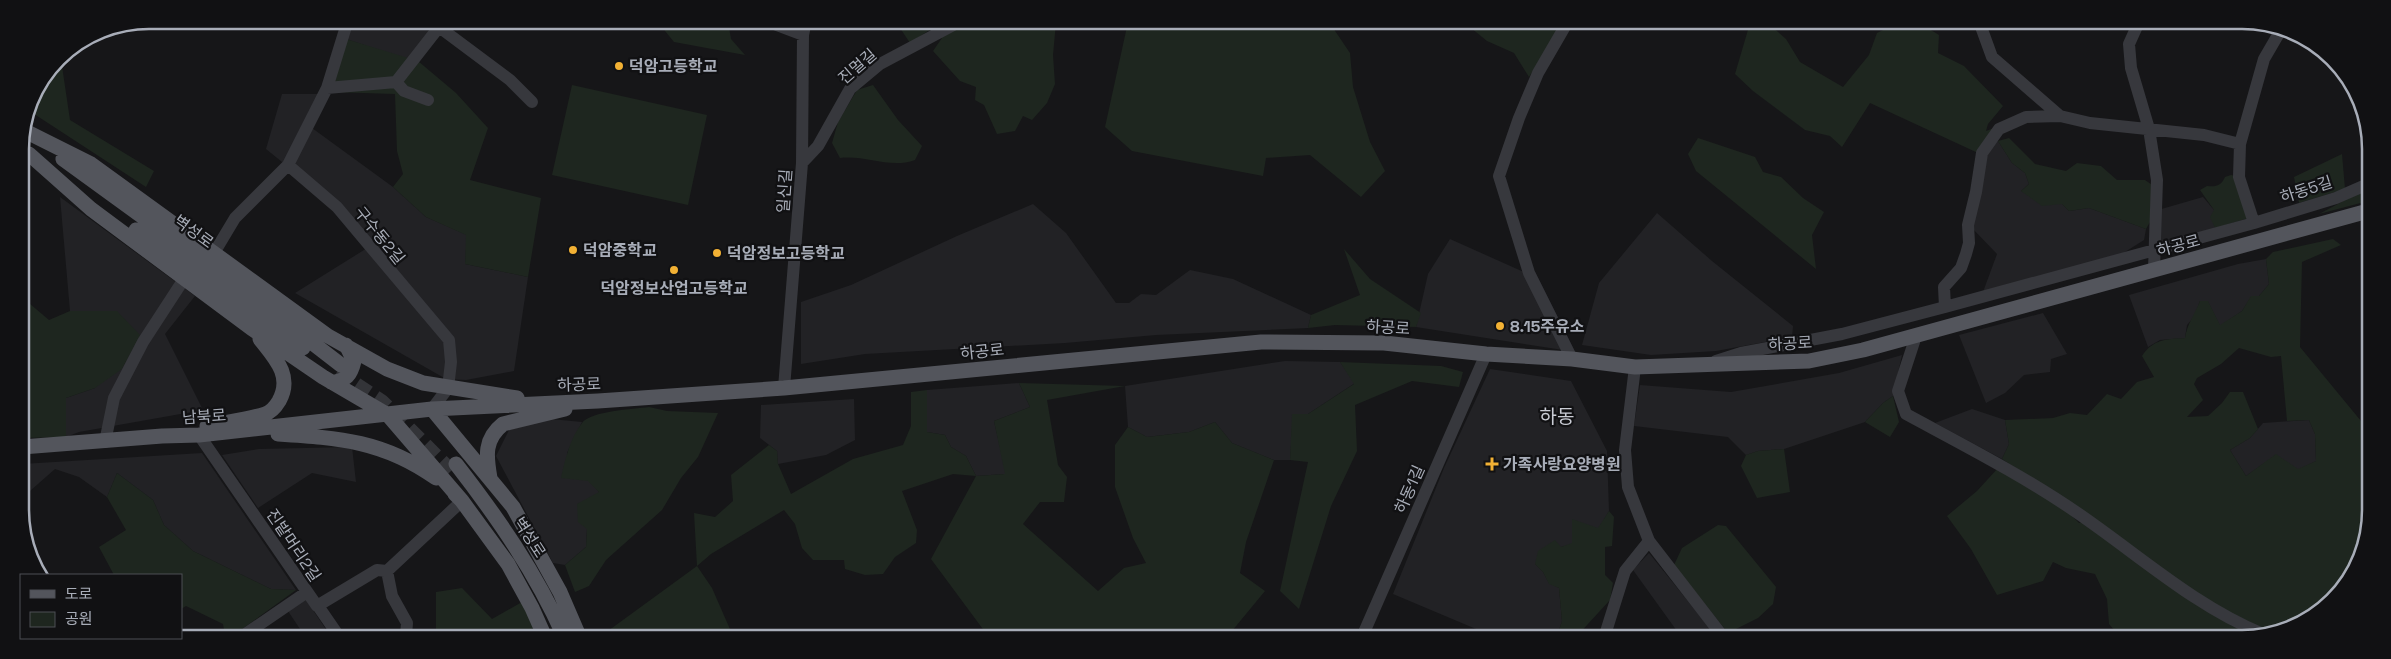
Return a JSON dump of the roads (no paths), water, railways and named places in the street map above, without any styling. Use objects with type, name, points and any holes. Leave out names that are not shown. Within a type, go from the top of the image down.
[{"type":"main road","points":[[30,134],[90,164],[328,336],[387,369],[423,383],[553,403]]},
{"type":"main road","name":"벽성로","points":[[30,135],[155,225],[336,373]]},
{"type":"main road","name":"벽성로","points":[[29,154],[336,373]]},
{"type":"main road","points":[[29,155],[90,209],[252,328],[336,373],[388,415],[450,471],[462,501]]},
{"type":"main road","name":"하공로","points":[[388,415],[432,409],[598,401],[784,388],[1261,342],[1384,343],[1486,354],[1572,359],[1635,366],[1809,361],[1863,350],[1916,336],[2362,213]]},
{"type":"main road","points":[[162,436],[267,414],[277,405],[283,393],[285,380],[281,367],[252,328]]},
{"type":"main road","points":[[336,373],[339,382],[351,373],[354,361],[346,345]]},
{"type":"main road","points":[[490,480],[487,460],[488,440],[503,424],[598,401]]},
{"type":"main road","points":[[432,409],[513,507],[560,592],[576,630]]},
{"type":"main road","name":"남북로","points":[[29,447],[237,432],[388,415]]},
{"type":"main road","points":[[237,432],[343,439],[392,452],[420,466],[441,481],[462,501],[508,564],[532,608],[541,630]]},
{"type":"main road","points":[[450,471],[443,468],[449,457],[466,451]]},
{"type":"main road","name":"벽성로","points":[[450,471],[481,507],[524,573],[553,630]]},
{"type":"main road","name":"벽성로","points":[[450,471],[509,534],[537,581],[561,630]]},
{"type":"street","points":[[214,253],[236,218],[288,165],[327,88],[345,29]]},
{"type":"street","points":[[327,88],[396,82],[437,29]]},
{"type":"street","points":[[442,29],[510,80],[532,102]]},
{"type":"street","points":[[789,29],[803,34]]},
{"type":"street","name":"일신길","points":[[784,388],[802,164],[804,29]]},
{"type":"street","name":"진멀길","points":[[802,164],[818,146],[850,89],[880,64],[946,29]]},
{"type":"street","points":[[1564,29],[1538,73],[1518,118],[1499,176],[1529,273],[1572,359]]},
{"type":"street","points":[[1982,29],[1992,57],[2060,116]]},
{"type":"street","points":[[2136,29],[2129,44],[2131,68],[2149,129],[2157,180],[2154,220],[2156,248],[2154,269]]},
{"type":"street","points":[[2254,224],[2240,177],[2240,144],[2264,59],[2278,34]]},
{"type":"street","points":[[396,82],[404,91],[428,100]]},
{"type":"street","points":[[1945,307],[1944,287],[1961,268],[1969,243],[1968,225],[1978,184],[1982,152],[1999,129],[2026,117],[2060,116],[2090,123],[2204,136],[2240,144]]},
{"type":"street","name":"구수동2길","points":[[288,165],[337,207],[449,340],[451,362],[448,388]]},
{"type":"street","name":"하동5길","points":[[1702,365],[1742,354],[1842,334],[2050,280],[2156,248],[2254,224],[2336,198],[2362,187]]},
{"type":"street","points":[[105,442],[114,398],[143,342],[184,279],[186,279]]},
{"type":"street","points":[[1916,336],[1898,391],[1906,414],[1998,462],[2080,515],[2141,560],[2230,620],[2253,630]]},
{"type":"street","name":"하동1길","points":[[1365,630],[1486,354]]},
{"type":"street","points":[[1635,366],[1625,450],[1628,487],[1649,541],[1718,630]]},
{"type":"street","points":[[432,409],[448,388]]},
{"type":"street","name":"진밭머리2길","points":[[199,435],[306,592],[318,606],[377,570],[387,571],[462,501]]},
{"type":"street","points":[[1606,630],[1625,570],[1649,541]]},
{"type":"street","points":[[387,571],[392,596],[407,623],[406,630]]},
{"type":"street","points":[[251,630],[306,592]]},
{"type":"street","points":[[318,606],[335,630]]},
{"type":"tunnel","points":[[337,372],[382,402],[451,471]]},
{"type":"place","name":"덕암고등학교","points":[[619,66]]},
{"type":"place","name":"덕암중학교","points":[[573,250]]},
{"type":"place","name":"덕암정보고등학교","points":[[717,253]]},
{"type":"place","name":"덕암정보산업고등학교","points":[[674,270]]},
{"type":"place","name":"8.15주유소","points":[[1500,326]]},
{"type":"place","name":"가족사랑요양병원","points":[[1492,464]]},
{"type":"district","name":"하동","points":[[1557,416]]}]
